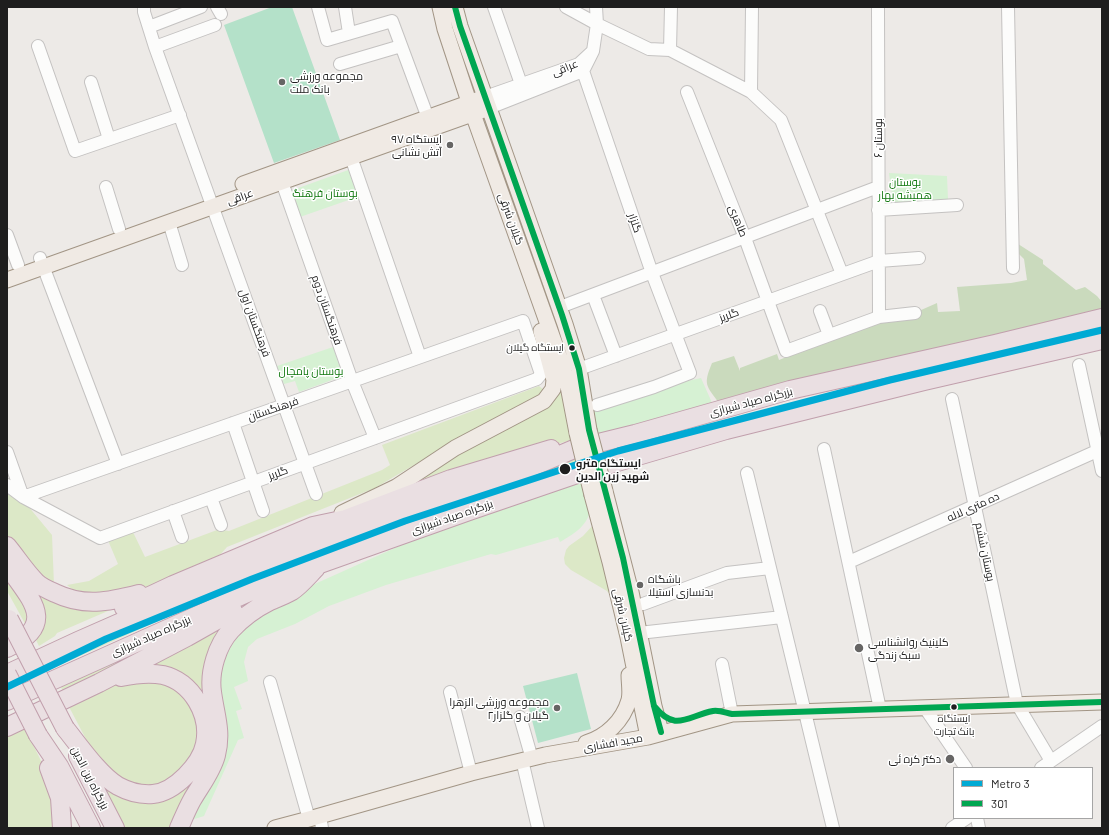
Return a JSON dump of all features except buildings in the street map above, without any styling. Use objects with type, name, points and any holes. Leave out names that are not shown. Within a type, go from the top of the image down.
[{"type":"highway","name":"بزرگراه صیاد شیرازی","points":[[7,674],[192,592],[314,543],[527,469],[580,437],[635,434],[790,390],[995,344],[1102,318]]},
{"type":"highway","name":"بزرگراه صیاد شیرازی","points":[[7,701],[287,575],[580,474],[719,432],[924,381],[1102,340]]},
{"type":"highway","points":[[44,657],[68,634],[172,585],[313,526],[346,519],[437,484],[556,447],[580,437]]},
{"type":"highway","points":[[7,546],[28,573],[38,583],[48,590],[67,599],[101,602],[172,585]]},
{"type":"highway","points":[[9,727],[100,683],[320,564]]},
{"type":"highway","points":[[179,828],[192,801],[213,765],[216,756],[219,729],[211,681],[212,670],[224,640],[230,630],[245,617],[268,602],[293,590],[320,564]]},
{"type":"highway","points":[[7,565],[35,605],[37,620],[32,631],[7,648]]},
{"type":"highway","points":[[8,618],[64,728],[105,777],[117,786],[132,793],[154,794],[179,782],[190,772],[199,760],[205,745],[207,732],[203,712],[197,701],[189,691],[172,678],[153,674],[136,674],[100,683]]},
{"type":"highway","points":[[7,674],[38,735],[60,798],[62,828]]},
{"type":"highway","name":"بزرگراه زین الدین","points":[[64,728],[115,828]]},
{"type":"highway","name":"بزرگراه زین الدین","points":[[38,735],[60,766],[92,828]]},
{"type":"main road","name":"گیلان شرقی","points":[[440,7],[445,29],[471,108],[565,376],[580,437],[598,493],[623,558],[633,635],[654,734]]},
{"type":"main road","name":"گیلان شرقی","points":[[455,7],[460,26],[560,307],[579,369],[580,437]]},
{"type":"main road","points":[[471,108],[487,103]]},
{"type":"main road","name":"عراقی","points":[[13,267],[42,262],[169,222],[211,202],[428,118],[471,108]]},
{"type":"main road","name":"عراقی","points":[[7,280],[42,262],[119,229],[282,182],[351,157],[471,108]]},
{"type":"main road","points":[[480,132],[495,126]]},
{"type":"main road","points":[[511,219],[526,214]]},
{"type":"main road","points":[[313,526],[396,487],[455,448],[544,401],[553,389],[554,380],[538,319],[539,299]]},
{"type":"main road","name":"گیلان شرقی","points":[[633,635],[654,706],[654,734]]},
{"type":"main road","points":[[533,758],[597,739],[609,731],[619,719],[629,699],[633,635]]},
{"type":"main road","name":"مجید افشاری","points":[[275,828],[317,821],[471,772],[654,734],[732,714],[1102,702]]},
{"type":"main road","points":[[654,706],[660,715],[666,719],[674,721],[684,720],[716,711],[732,714]]},
{"type":"street","name":"فرهنگستان اول","points":[[144,7],[148,27],[155,47],[316,494]]},
{"type":"street","points":[[148,27],[201,7]]},
{"type":"street","points":[[318,7],[327,40],[392,21],[428,118]]},
{"type":"street","points":[[345,7],[349,33]]},
{"type":"street","points":[[494,7],[521,84]]},
{"type":"street","points":[[566,7],[649,49],[670,50],[751,92],[781,120],[842,274]]},
{"type":"street","points":[[593,51],[597,24],[596,7]]},
{"type":"street","points":[[670,50],[671,7]]},
{"type":"street","points":[[751,92],[752,7]]},
{"type":"street","name":"بوستان ۶","points":[[878,7],[879,317]]},
{"type":"street","points":[[1008,7],[1013,268]]},
{"type":"street","points":[[155,47],[214,25]]},
{"type":"street","points":[[38,46],[75,151],[180,115]]},
{"type":"street","points":[[340,64],[401,46]]},
{"type":"street","name":"عراقی","points":[[487,103],[584,72],[593,51]]},
{"type":"street","name":"عراقی","points":[[487,103],[521,84],[579,64],[593,51]]},
{"type":"street","name":"گلزار","points":[[584,72],[652,272],[690,373],[654,387],[597,405]]},
{"type":"street","points":[[91,82],[110,139]]},
{"type":"street","name":"طاهری","points":[[687,92],[745,238],[786,351],[828,335]]},
{"type":"street","points":[[351,157],[420,357]]},
{"type":"street","name":"فرهنگستان دوم","points":[[282,182],[352,381],[375,438]]},
{"type":"street","points":[[106,187],[119,229]]},
{"type":"street","points":[[560,307],[878,187]]},
{"type":"street","points":[[878,210],[957,206]]},
{"type":"street","points":[[169,222],[182,265]]},
{"type":"street","points":[[7,235],[13,267]]},
{"type":"street","name":"گلریز","points":[[579,369],[879,261],[919,258]]},
{"type":"street","points":[[42,262],[118,464]]},
{"type":"street","points":[[593,295],[616,356]]},
{"type":"street","points":[[820,311],[828,335],[879,317],[915,313]]},
{"type":"street","name":"فرهنگستان","points":[[23,497],[523,321],[541,374],[537,378]]},
{"type":"street","points":[[1079,365],[1102,471]]},
{"type":"street","name":"گلریز","points":[[7,485],[23,497],[100,538],[537,378]]},
{"type":"street","name":"بوستان ششم","points":[[952,399],[1017,704],[1046,765]]},
{"type":"street","points":[[232,423],[263,511]]},
{"type":"street","points":[[824,449],[880,709]]},
{"type":"street","name":"ده متری لاله","points":[[848,562],[1097,451]]},
{"type":"street","points":[[7,452],[23,497]]},
{"type":"street","points":[[748,473],[832,828]]},
{"type":"street","points":[[211,498],[221,525]]},
{"type":"street","points":[[173,511],[182,537]]},
{"type":"street","points":[[643,604],[727,574],[770,568]]},
{"type":"street","points":[[633,635],[782,617]]},
{"type":"street","points":[[722,664],[732,714]]},
{"type":"street","points":[[270,682],[317,821]]},
{"type":"street","points":[[450,692],[471,772]]},
{"type":"street","points":[[925,708],[965,767]]},
{"type":"street","points":[[520,717],[533,758],[538,828]]},
{"type":"street","points":[[1046,765],[1102,726]]},
{"type":"street","points":[[952,828],[966,819]]},
{"type":"green space","name":"مجموعه ورزشی بانک ملت","points":[[272,7],[292,7],[340,140],[274,163],[224,25]]},
{"type":"green space","name":"بوستان فرهنگ","points":[[351,169],[360,196],[300,217],[290,191]]},
{"type":"green space","name":"بوستان همیشه بهار","points":[[889,173],[947,176],[948,199],[893,204]]},
{"type":"green space","points":[[1015,242],[1043,260],[1043,264],[1076,290],[1085,287],[1097,296],[1102,302],[1102,309],[949,346],[921,351],[719,403],[707,384],[707,376],[712,363],[734,356],[740,371],[740,368],[777,354],[779,360],[883,320],[912,314],[937,303],[938,312],[960,311],[957,287],[1011,283],[1027,280],[1024,259],[1018,253]]},
{"type":"green space","points":[[540,317],[576,439],[545,447],[371,504],[551,397]]},
{"type":"green space","name":"بوستان پامچال","points":[[333,347],[343,376],[299,392],[295,381],[284,384],[277,366]]},
{"type":"green space","points":[[701,378],[713,405],[596,437],[590,408],[674,384]]},
{"type":"green space","points":[[539,386],[544,390],[544,395],[448,445],[375,488],[227,547],[218,557],[159,583],[113,596],[77,593],[67,585],[89,581],[118,564],[107,538],[132,530],[145,557],[217,530],[229,531],[382,470],[390,465],[382,445]]},
{"type":"green space","points":[[581,456],[583,465],[241,588],[162,619],[51,669],[47,661],[259,573]]},
{"type":"green space","points":[[587,478],[590,503],[589,516],[579,529],[560,542],[558,537],[496,555],[491,554],[386,585],[329,606],[295,624],[257,639],[248,647],[244,662],[248,681],[234,687],[242,709],[236,711],[244,738],[238,740],[204,816],[185,822],[215,686],[235,630],[308,587],[406,543]]},
{"type":"green space","points":[[7,494],[28,506],[52,535],[54,585],[56,591],[7,539]]},
{"type":"green space","points":[[593,525],[621,637],[619,635],[610,595],[607,591],[571,570],[565,564],[564,558],[566,550],[583,536]]},
{"type":"green space","points":[[7,570],[30,603],[28,629],[7,591]]},
{"type":"green space","points":[[287,589],[240,617],[228,628],[212,657],[209,674],[210,695],[215,730],[214,752],[205,774],[189,798],[177,828],[123,828],[92,766],[105,783],[119,792],[142,800],[165,800],[177,795],[196,775],[203,763],[211,735],[207,709],[195,692],[181,679],[165,672],[147,670],[129,672],[246,607]]},
{"type":"green space","points":[[38,590],[138,598],[57,633],[55,636],[39,646],[33,634]]},
{"type":"green space","points":[[189,631],[65,696],[60,685],[91,670]]},
{"type":"green space","name":"مجموعه ورزشی الزهرا گیلان و گلزار۲","points":[[577,673],[591,729],[538,743],[523,686]]},
{"type":"green space","points":[[160,678],[191,701],[200,737],[188,767],[155,787],[120,781],[98,762],[67,703],[120,680]]},
{"type":"green space","points":[[23,724],[46,771],[61,828],[7,828],[7,734]]},
{"type":"metro line","name":"3","points":[[7,687],[106,639],[252,579],[405,521],[618,451],[890,380],[1102,330]]},
{"type":"transit line","name":"301","points":[[455,7],[460,26],[562,315],[579,369],[589,430],[623,558],[654,706],[661,732]]},
{"type":"transit line","name":"301","points":[[654,706],[662,714],[675,721],[689,719],[713,711],[721,711],[732,714],[1102,702]]},
{"type":"place","name":"مجموعه ورزشی بانک ملت","points":[[282,82]]},
{"type":"place","name":"ایستگاه ۹۷ آتش نشانی","points":[[450,145]]},
{"type":"place","name":"ایستگاه گیلان","points":[[572,348]]},
{"type":"place","name":"ایستگاه مترو شهید زین الدین","points":[[565,469]]},
{"type":"place","name":"باشگاه بدنسازی استیلا","points":[[640,585]]},
{"type":"place","name":"کلینیک روانشناسی سبک زندگی","points":[[859,648]]},
{"type":"place","name":"ایستگاه بانک تجارت","points":[[954,707]]},
{"type":"place","name":"مجموعه ورزشی الزهرا گیلان و گلزار۲","points":[[557,708]]},
{"type":"place","name":"دکتر کره ئی","points":[[950,759]]}]
